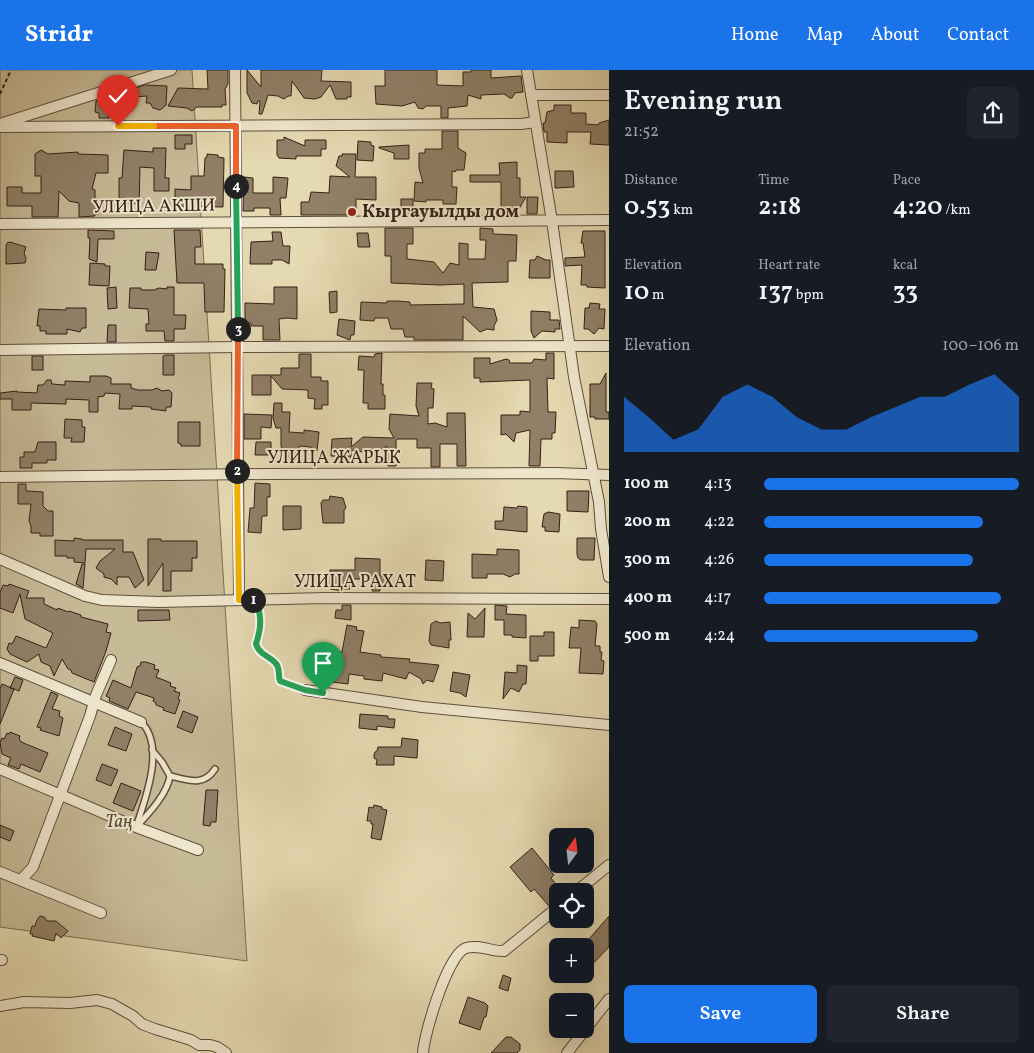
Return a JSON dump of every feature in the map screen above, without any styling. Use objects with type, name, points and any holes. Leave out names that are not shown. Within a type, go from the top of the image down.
[{"type":"street","points":[[0,126],[171,70]]},
{"type":"street","points":[[235,70],[238,347],[236,474],[239,600]]},
{"type":"street","points":[[527,70],[571,345],[574,377],[599,502],[601,529],[609,578]]},
{"type":"street","points":[[532,95],[609,95]]},
{"type":"street","points":[[0,126],[452,125],[535,122]]},
{"type":"street","name":"УЛИЦА АКШИ","points":[[0,224],[609,220]]},
{"type":"street","points":[[0,350],[609,346]]},
{"type":"street","name":"УЛИЦА ЖАРЫК","points":[[0,476],[556,473],[593,476],[609,475]]},
{"type":"street","name":"УЛИЦА РАХАТ","points":[[0,559],[85,596],[102,600],[159,602],[609,599]]},
{"type":"street","points":[[21,880],[33,867],[90,716],[93,702],[111,660]]},
{"type":"street","points":[[0,663],[141,722]]},
{"type":"street","points":[[305,690],[422,707],[609,725]]},
{"type":"street","points":[[0,769],[136,827],[198,850]]},
{"type":"street","points":[[587,883],[609,865]]},
{"type":"street","points":[[0,872],[102,913]]},
{"type":"street","points":[[423,1053],[440,990],[454,958],[464,948],[477,946],[504,951],[549,914]]},
{"type":"street","points":[[567,1053],[609,999]]},
{"type":"street","points":[[0,1006],[24,1002],[70,1003],[97,1000],[112,1004],[148,1026],[191,1040],[199,1045],[217,1047],[226,1053]]},
{"type":"lane","points":[[136,827],[153,768],[152,750],[147,728],[141,722]]},
{"type":"lane","points":[[136,827],[158,801],[169,784],[170,776],[152,750]]},
{"type":"lane","points":[[170,776],[201,781],[209,778],[216,770]]},
{"type":"path","points":[[0,94],[11,70]]},
{"type":"path","points":[[257,600],[261,632],[256,644],[258,650],[276,664],[280,681],[305,690]]},
{"type":"green space","name":"Таң","points":[[0,70],[192,70],[247,961],[0,927]]},
{"type":"building","points":[[207,70],[228,70],[228,84],[225,89],[226,105],[222,105],[222,107],[197,107],[192,111],[187,108],[168,106],[178,88],[208,89]]},
{"type":"building","points":[[247,70],[261,87],[261,70],[322,70],[321,81],[351,82],[351,97],[336,99],[330,85],[321,97],[315,99],[304,98],[292,81],[291,96],[284,99],[268,95],[262,114],[259,114],[260,101],[257,104],[252,103],[247,93]]},
{"type":"building","points":[[385,70],[437,70],[437,85],[463,86],[463,72],[491,70],[491,78],[521,76],[523,92],[515,93],[512,98],[504,94],[481,95],[481,99],[468,95],[467,106],[448,108],[448,118],[441,118],[441,106],[426,106],[423,109],[418,108],[415,102],[402,106],[376,104],[375,86],[385,86]]},
{"type":"building","points":[[145,85],[167,86],[166,105],[160,110],[153,108],[150,103],[146,103],[147,96],[117,98],[117,94]]},
{"type":"building","points":[[101,99],[115,100],[115,116],[99,118],[99,113],[95,112],[96,101]]},
{"type":"building","points":[[554,105],[571,105],[571,113],[586,113],[586,124],[598,125],[609,120],[609,145],[590,144],[591,132],[567,132],[567,143],[547,142],[547,132],[544,132],[543,123],[545,123],[547,112],[554,110]]},
{"type":"building","points":[[442,131],[458,131],[458,148],[466,153],[464,170],[452,171],[452,187],[457,187],[456,204],[443,204],[443,200],[414,201],[415,182],[423,183],[419,168],[419,153],[425,153],[425,149],[442,149]]},
{"type":"building","points":[[175,135],[192,135],[192,144],[185,144],[185,149],[175,149]]},
{"type":"building","points":[[284,137],[305,146],[305,140],[326,140],[326,149],[321,149],[321,156],[296,156],[296,159],[279,158],[277,155],[277,140],[284,140]]},
{"type":"building","points":[[358,141],[371,142],[371,145],[374,146],[373,161],[357,160]]},
{"type":"building","points":[[409,145],[409,159],[394,159],[394,153],[379,148],[379,147]]},
{"type":"building","points":[[153,148],[166,148],[165,178],[169,178],[169,191],[154,191],[154,168],[140,167],[139,204],[119,203],[119,178],[122,178],[124,150],[153,152]]},
{"type":"building","points":[[41,150],[48,154],[78,152],[78,154],[108,155],[108,173],[96,173],[92,189],[95,190],[95,199],[99,199],[99,214],[79,217],[79,203],[69,201],[59,191],[58,217],[32,217],[32,206],[7,206],[7,187],[22,187],[22,193],[41,193],[41,176],[35,176],[35,154]]},
{"type":"building","points":[[207,154],[218,155],[218,157],[224,158],[223,207],[175,206],[175,189],[191,190],[191,176],[204,176]]},
{"type":"building","points":[[342,154],[356,154],[355,177],[376,177],[376,200],[356,199],[356,215],[301,215],[301,202],[309,202],[311,192],[329,193],[330,176],[350,177],[336,166],[339,156],[342,156]]},
{"type":"building","points":[[517,162],[517,178],[520,178],[520,197],[526,197],[516,214],[512,214],[512,211],[501,210],[501,182],[470,182],[470,175],[500,175],[499,163]]},
{"type":"building","points":[[555,171],[573,171],[574,187],[555,188]]},
{"type":"building","points":[[244,177],[253,178],[253,193],[273,193],[273,177],[288,178],[286,198],[280,198],[281,215],[270,215],[270,208],[254,208],[254,211],[243,211]]},
{"type":"building","points":[[527,197],[538,197],[537,214],[527,214]]},
{"type":"building","points":[[401,199],[413,199],[413,214],[401,214]]},
{"type":"building","points":[[385,228],[413,228],[413,244],[407,244],[407,259],[434,262],[443,273],[450,263],[459,265],[459,243],[468,244],[468,259],[485,259],[486,240],[480,240],[480,228],[493,229],[493,234],[517,235],[516,261],[508,261],[508,282],[472,283],[473,307],[494,309],[497,320],[494,330],[487,329],[480,332],[463,316],[463,340],[414,340],[414,337],[405,337],[403,329],[391,329],[388,318],[375,318],[374,321],[360,320],[361,302],[387,303],[387,301],[398,301],[410,302],[410,305],[464,304],[464,284],[391,283],[391,256],[385,256]]},
{"type":"building","points":[[88,230],[114,231],[114,239],[98,239],[97,262],[89,259],[90,238],[88,238]]},
{"type":"building","points":[[174,230],[200,230],[201,247],[195,247],[195,264],[223,264],[223,269],[225,269],[224,312],[205,312],[204,283],[177,283]]},
{"type":"building","points":[[583,231],[605,231],[605,288],[581,285],[582,265],[565,266],[565,258],[585,257],[583,243],[581,243]]},
{"type":"building","points":[[272,232],[281,232],[283,246],[290,246],[289,264],[282,260],[272,260],[272,264],[250,264],[251,242],[273,241]]},
{"type":"building","points":[[357,233],[368,233],[370,247],[358,247]]},
{"type":"building","points":[[10,242],[26,247],[24,253],[25,263],[6,264],[6,246]]},
{"type":"building","points":[[146,252],[159,253],[156,270],[145,270]]},
{"type":"building","points":[[537,256],[550,260],[550,278],[529,278],[530,260],[535,260]]},
{"type":"building","points":[[90,263],[110,266],[109,286],[89,285]]},
{"type":"building","points":[[116,287],[117,308],[108,309],[107,288]]},
{"type":"building","points":[[167,287],[174,287],[174,315],[186,315],[185,329],[174,329],[174,341],[165,341],[164,331],[146,331],[146,324],[149,324],[148,309],[129,308],[130,288],[154,290],[159,288],[167,289]]},
{"type":"building","points":[[274,287],[297,287],[297,319],[279,319],[280,340],[263,340],[263,326],[251,326],[251,323],[245,323],[245,303],[274,304]]},
{"type":"building","points":[[337,291],[337,312],[330,313],[329,292]]},
{"type":"building","points":[[590,303],[600,304],[599,309],[605,309],[604,329],[599,328],[594,334],[588,329],[584,329],[585,308],[589,308]]},
{"type":"building","points":[[66,308],[86,308],[86,328],[82,328],[80,332],[67,329],[67,334],[46,334],[46,331],[40,331],[40,326],[37,326],[39,309],[66,310]]},
{"type":"building","points":[[531,311],[550,312],[550,320],[559,320],[560,329],[555,329],[555,332],[542,331],[534,338],[531,331]]},
{"type":"building","points":[[339,319],[355,321],[354,335],[351,335],[350,340],[337,335]]},
{"type":"building","points":[[108,325],[116,325],[116,342],[107,342]]},
{"type":"building","points":[[382,353],[381,384],[383,384],[383,395],[385,395],[385,409],[368,409],[368,403],[363,403],[364,370],[358,370],[359,356],[374,357],[375,354]]},
{"type":"building","points":[[546,353],[554,353],[554,379],[547,378],[548,412],[556,412],[555,433],[552,433],[552,439],[541,439],[540,466],[529,466],[530,430],[516,433],[514,442],[506,434],[501,435],[501,415],[520,415],[520,411],[530,412],[530,380],[480,382],[480,378],[474,378],[474,358],[490,358],[490,364],[506,359],[510,363],[532,363],[534,359],[546,360]]},
{"type":"building","points":[[299,354],[311,354],[311,377],[321,377],[321,381],[328,381],[328,405],[322,405],[322,409],[314,409],[315,399],[308,398],[308,390],[282,389],[271,376],[271,395],[252,395],[252,375],[281,375],[281,368],[299,368]]},
{"type":"building","points":[[174,355],[174,375],[163,375],[163,356]]},
{"type":"building","points":[[32,356],[43,356],[43,370],[32,370]]},
{"type":"building","points":[[606,373],[606,412],[609,412],[609,419],[595,419],[595,417],[590,417],[590,384],[600,384]]},
{"type":"building","points":[[90,376],[106,376],[111,378],[111,384],[131,384],[131,388],[138,390],[157,388],[162,391],[169,390],[172,393],[171,407],[166,407],[166,411],[151,409],[151,407],[132,406],[132,409],[119,409],[120,394],[105,393],[104,396],[98,397],[98,412],[89,412],[89,400],[66,399],[66,404],[31,403],[31,410],[12,410],[12,399],[0,399],[0,393],[17,391],[37,393],[38,385],[43,385],[47,380],[51,380],[52,384],[65,385],[65,381],[90,382]]},
{"type":"building","points":[[417,383],[432,383],[431,388],[434,389],[433,408],[428,408],[428,424],[435,423],[447,427],[447,413],[465,413],[466,466],[457,466],[457,444],[440,444],[440,467],[431,467],[431,448],[417,448],[417,439],[396,440],[396,466],[388,466],[387,446],[372,456],[370,453],[351,450],[351,457],[331,456],[332,439],[352,438],[351,447],[363,437],[394,438],[389,429],[390,414],[419,416],[416,406]]},
{"type":"building","points":[[274,403],[282,403],[282,412],[290,412],[289,432],[304,433],[304,430],[319,432],[317,451],[310,447],[299,446],[298,460],[289,460],[290,457],[284,457],[281,446],[281,428],[276,428],[273,418]]},
{"type":"building","points":[[244,414],[272,415],[271,428],[261,427],[261,439],[244,439]]},
{"type":"building","points":[[65,419],[82,420],[82,427],[85,427],[84,442],[71,442],[72,438],[64,438]]},
{"type":"building","points":[[178,422],[200,422],[200,446],[181,446],[178,443]]},
{"type":"building","points":[[38,442],[56,442],[56,460],[47,460],[47,463],[32,463],[32,468],[20,468],[20,457],[24,457],[24,452],[35,452]]},
{"type":"building","points":[[256,442],[271,442],[271,455],[255,455]]},
{"type":"building","points":[[255,483],[270,484],[270,497],[267,497],[267,516],[262,516],[261,533],[248,532],[250,508],[254,508]]},
{"type":"building","points":[[18,484],[26,484],[26,491],[43,492],[43,506],[48,511],[53,511],[53,536],[40,536],[40,533],[31,533],[29,521],[31,504],[18,504]]},
{"type":"building","points":[[567,491],[589,491],[588,512],[567,511]]},
{"type":"building","points":[[330,496],[343,498],[346,508],[344,510],[344,523],[323,523],[321,503],[323,500],[329,500]]},
{"type":"building","points":[[283,506],[301,506],[301,529],[283,530]]},
{"type":"building","points":[[518,506],[527,507],[527,532],[495,529],[495,521],[503,521],[504,507],[517,508]]},
{"type":"building","points":[[548,512],[560,514],[559,532],[545,531],[545,527],[542,527],[544,514]]},
{"type":"building","points":[[74,538],[82,540],[123,540],[123,552],[133,552],[144,580],[135,588],[129,577],[117,577],[117,585],[111,579],[104,577],[104,574],[96,568],[100,561],[115,549],[86,549],[85,563],[74,562],[74,558],[67,558],[67,556],[55,556],[55,540],[74,541]]},
{"type":"building","points":[[577,538],[595,538],[594,560],[581,560],[578,558]]},
{"type":"building","points":[[148,539],[197,541],[197,558],[192,558],[192,571],[171,571],[171,591],[163,591],[163,563],[148,586]]},
{"type":"building","points":[[497,549],[519,550],[519,574],[510,577],[503,574],[487,574],[487,578],[472,578],[472,554],[497,555]]},
{"type":"building","points":[[355,558],[380,559],[380,576],[387,576],[387,588],[380,588],[380,591],[372,591],[372,579],[350,579],[350,589],[344,589],[343,591],[330,589],[330,570],[355,570]]},
{"type":"building","points":[[426,560],[444,561],[443,581],[425,580]]},
{"type":"building","points":[[82,564],[85,564],[83,588],[76,584]]},
{"type":"building","points":[[9,584],[29,591],[26,598],[44,598],[44,604],[57,610],[58,608],[69,611],[81,615],[81,617],[108,624],[106,632],[111,633],[94,682],[72,673],[62,659],[54,676],[50,666],[41,662],[39,654],[27,662],[10,654],[7,649],[9,643],[12,644],[16,636],[46,648],[53,633],[25,619],[20,594],[13,613],[0,608],[0,593],[3,585],[8,586]]},
{"type":"building","points":[[342,605],[351,605],[351,620],[335,618],[336,610],[342,610]]},
{"type":"building","points":[[495,605],[507,606],[506,614],[526,615],[526,638],[504,635],[504,620],[495,620]]},
{"type":"building","points":[[485,608],[484,637],[467,637],[468,613],[475,619]]},
{"type":"building","points":[[138,610],[169,610],[170,620],[138,621]]},
{"type":"building","points":[[579,620],[595,621],[597,624],[595,646],[600,646],[600,652],[602,652],[601,660],[604,661],[603,674],[579,673],[581,648],[569,648],[571,627],[579,628]]},
{"type":"building","points":[[436,621],[440,623],[450,622],[451,640],[449,640],[449,648],[431,645],[429,641],[431,624]]},
{"type":"building","points":[[347,625],[357,627],[356,630],[364,631],[360,652],[381,655],[381,657],[410,659],[409,662],[439,665],[433,682],[427,680],[423,684],[421,679],[409,672],[406,679],[383,673],[382,681],[364,679],[364,676],[349,674],[348,684],[332,682],[335,651],[342,652]]},
{"type":"building","points":[[544,632],[554,632],[554,656],[538,656],[538,661],[530,661],[530,636],[544,636]]},
{"type":"building","points":[[141,662],[155,665],[154,669],[159,670],[156,677],[171,683],[170,686],[176,688],[174,691],[180,693],[178,699],[180,700],[175,714],[163,710],[164,708],[156,705],[153,701],[154,698],[136,692],[128,709],[109,701],[110,698],[106,696],[113,680],[131,688],[137,667],[140,666]]},
{"type":"building","points":[[517,665],[527,666],[526,684],[523,684],[519,692],[511,688],[503,699],[505,672],[517,673]]},
{"type":"building","points":[[453,672],[470,675],[466,697],[460,693],[450,691]]},
{"type":"building","points":[[15,677],[23,680],[19,691],[14,689],[0,724],[0,689],[2,684],[10,687]]},
{"type":"building","points":[[51,692],[58,695],[52,709],[60,711],[59,716],[63,718],[59,736],[40,730],[41,728],[37,727]]},
{"type":"building","points":[[183,711],[198,717],[192,733],[177,727]]},
{"type":"building","points":[[360,714],[388,716],[388,719],[395,719],[394,728],[377,726],[377,730],[359,728]]},
{"type":"building","points":[[115,727],[132,734],[126,751],[108,745]]},
{"type":"building","points":[[10,732],[20,736],[21,742],[48,753],[40,772],[21,764],[19,769],[8,765],[11,758],[2,754],[0,743],[2,738],[4,739],[7,733],[9,734]]},
{"type":"building","points":[[402,738],[418,740],[417,758],[394,756],[394,765],[376,765],[377,760],[374,758],[374,755],[378,747],[401,747]]},
{"type":"building","points":[[102,764],[118,770],[111,786],[96,780]]},
{"type":"building","points":[[121,783],[141,791],[133,811],[113,803]]},
{"type":"building","points":[[206,790],[218,790],[216,822],[211,822],[210,826],[203,825]]},
{"type":"building","points":[[374,805],[387,810],[381,840],[371,838],[373,824],[371,824],[371,821],[367,821],[369,807],[373,808]]},
{"type":"building","points":[[0,825],[14,831],[10,841],[0,837]]},
{"type":"building","points":[[532,848],[549,869],[549,873],[554,875],[551,878],[555,883],[549,883],[549,906],[534,889],[531,892],[510,867]]},
{"type":"building","points":[[40,916],[44,917],[47,921],[56,921],[68,931],[61,938],[56,933],[54,941],[32,936],[33,934],[30,934],[32,926],[35,926]]},
{"type":"building","points":[[609,916],[609,947],[594,963],[594,938],[590,938]]},
{"type":"building","points":[[503,975],[511,978],[508,991],[499,988]]},
{"type":"building","points":[[468,997],[485,1003],[488,1006],[486,1017],[484,1017],[480,1030],[459,1023]]},
{"type":"building","points":[[506,1037],[511,1037],[520,1044],[520,1050],[517,1053],[491,1053]]},
{"type":"place","name":"Кыргауылды дом","points":[[352,212]]},
{"type":"route","points":[[118,126],[236,126],[238,347],[236,474],[239,600],[257,600],[261,632],[256,644],[258,650],[278,667],[280,681],[305,690],[323,693]]}]
